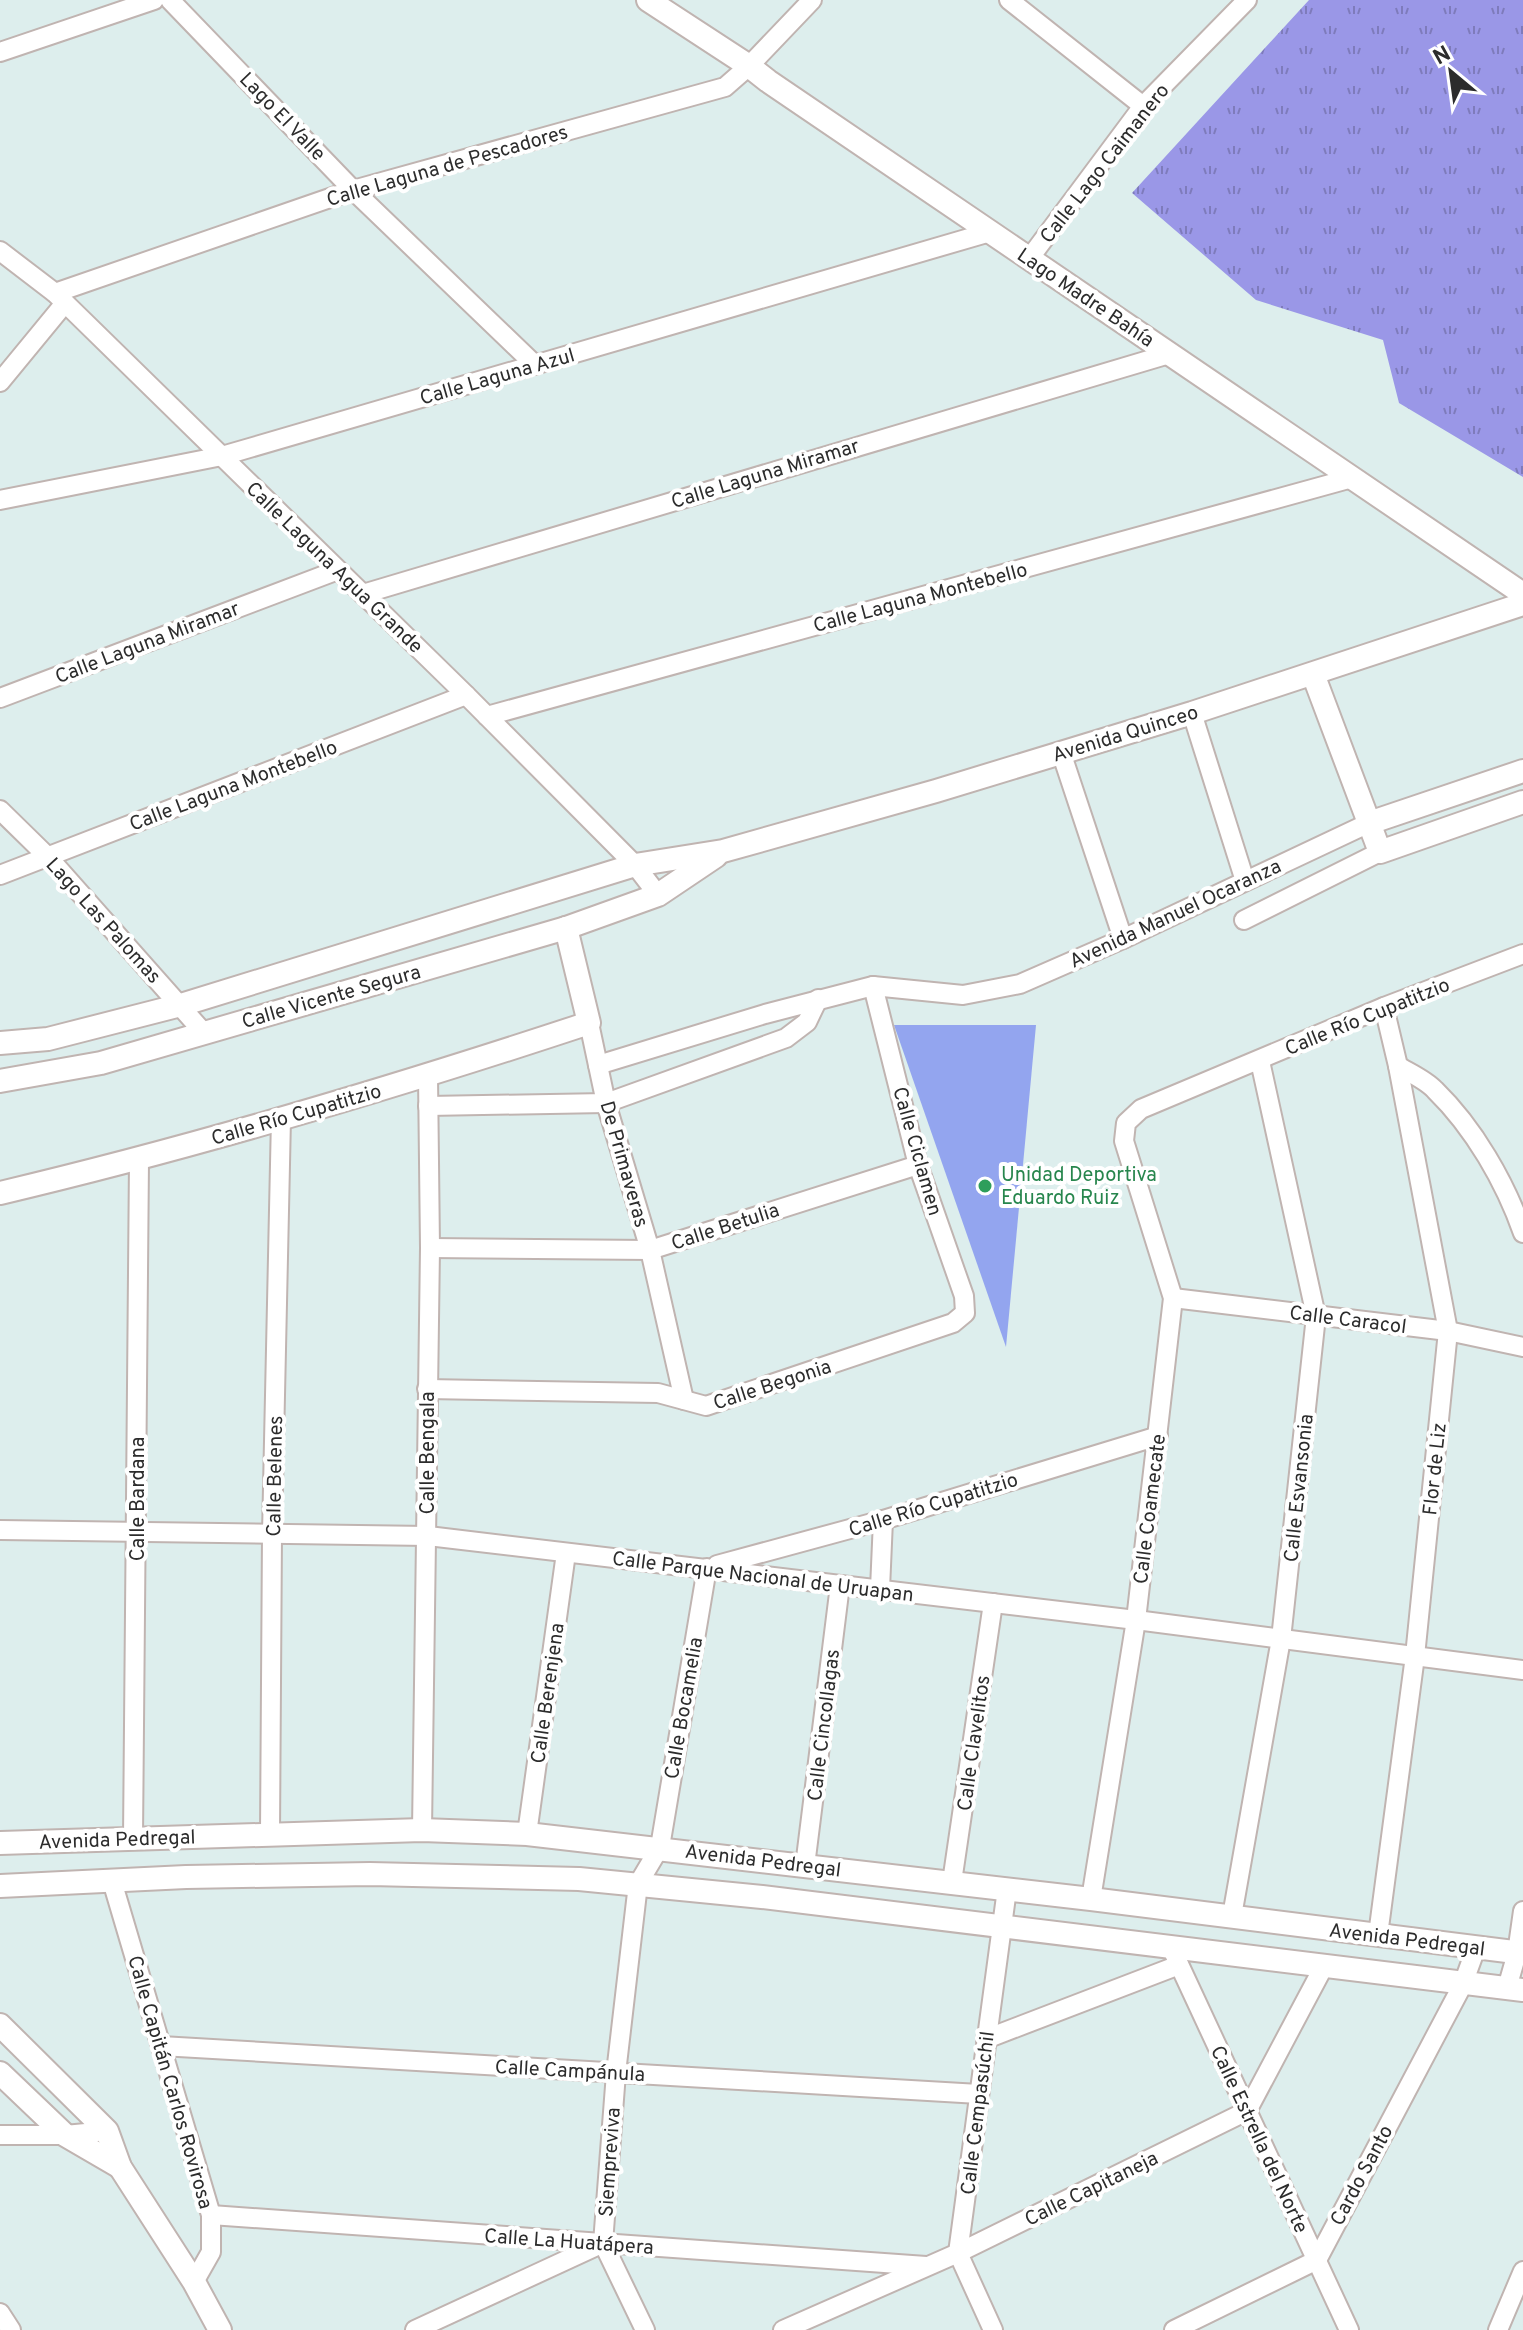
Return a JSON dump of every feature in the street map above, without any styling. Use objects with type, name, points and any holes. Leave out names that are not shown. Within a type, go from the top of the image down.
[{"type":"street","points":[[0,52],[154,0]]},
{"type":"street","name":"Lago El Valle","points":[[170,0],[353,190],[535,365]]},
{"type":"street","name":"Lago Madre Bahía","points":[[648,0],[1523,594]]},
{"type":"street","name":"Calle Laguna de Pescadores","points":[[60,298],[353,190],[725,87],[812,0]]},
{"type":"street","points":[[1009,0],[1143,106]]},
{"type":"street","name":"Calle Lago Caimanero","points":[[1029,259],[1143,106],[1247,0]]},
{"type":"street","name":"Calle Laguna Azul","points":[[0,500],[222,456],[990,232]]},
{"type":"street","name":"Calle Laguna Agua Grande","points":[[0,251],[60,298],[222,456],[635,865],[658,895]]},
{"type":"street","points":[[0,382],[60,298]]},
{"type":"street","name":"Calle Laguna Miramar","points":[[363,594],[1169,354]]},
{"type":"street","name":"Calle Laguna Montebello","points":[[487,716],[1352,478]]},
{"type":"street","name":"Calle Laguna Miramar","points":[[0,698],[338,570]]},
{"type":"street","name":"Avenida Quinceo","points":[[635,865],[723,851],[936,791],[1192,713],[1523,604]]},
{"type":"street","points":[[1313,674],[1380,852]]},
{"type":"street","name":"Calle Laguna Montebello","points":[[0,875],[466,695]]},
{"type":"street","points":[[1192,713],[1245,881]]},
{"type":"street","points":[[1061,752],[1123,939]]},
{"type":"street","name":"Avenida Manuel Ocaranza","points":[[598,1065],[818,999],[873,986],[963,995],[1020,984],[1369,823],[1523,771]]},
{"type":"street","name":"Avenida Manuel Ocaranza","points":[[1244,920],[1380,852],[1523,802]]},
{"type":"street","name":"Lago Las Palomas","points":[[0,810],[48,857],[204,1033]]},
{"type":"street","name":"Avenida Quinceo","points":[[658,895],[723,851]]},
{"type":"street","name":"Calle Vicente Segura","points":[[0,1043],[48,1039],[181,1005],[635,865]]},
{"type":"street","name":"Calle Vicente Segura","points":[[0,1081],[101,1063],[566,928],[658,895]]},
{"type":"street","name":"De Primaveras","points":[[566,928],[606,1103],[650,1250],[684,1400]]},
{"type":"street","name":"Calle Río Cupatitzio","points":[[1126,1123],[1141,1109],[1384,1007],[1523,954]]},
{"type":"street","name":"Calle Ciclamen","points":[[873,986],[918,1165],[964,1296],[965,1313]]},
{"type":"street","points":[[428,1106],[606,1103],[786,1038],[807,1022],[818,999]]},
{"type":"street","name":"Flor de Liz","points":[[1378,1935],[1415,1656],[1448,1331],[1384,1007]]},
{"type":"street","name":"Calle Río Cupatitzio","points":[[0,1193],[139,1160],[428,1076],[589,1023]]},
{"type":"street","name":"Calle Esvansonia","points":[[1232,1916],[1281,1639],[1316,1316],[1260,1061]]},
{"type":"street","points":[[1398,1066],[1434,1088],[1479,1142],[1516,1213],[1523,1233]]},
{"type":"street","name":"Calle Bengala","points":[[422,1830],[428,1536],[428,1076]]},
{"type":"street","name":"Calle Belenes","points":[[270,1833],[272,1534],[281,1118]]},
{"type":"street","name":"Calle Coamecate","points":[[1091,1899],[1136,1620],[1173,1298],[1124,1141],[1126,1123]]},
{"type":"street","name":"Calle Bardana","points":[[133,1838],[139,1160]]},
{"type":"street","name":"Calle Betulia","points":[[430,1248],[650,1250],[918,1165]]},
{"type":"street","name":"Calle Caracol","points":[[1173,1298],[1448,1331],[1523,1347]]},
{"type":"street","name":"Calle Begonia","points":[[427,1389],[658,1393],[706,1406],[953,1323],[965,1313]]},
{"type":"street","name":"Calle Río Cupatitzio","points":[[707,1568],[883,1520],[1158,1436]]},
{"type":"street","points":[[880,1589],[883,1520]]},
{"type":"street","name":"Calle Parque Nacional de Uruapan","points":[[0,1530],[428,1536],[1136,1620],[1523,1670]]},
{"type":"street","name":"Calle Berenjena","points":[[527,1834],[566,1553]]},
{"type":"street","name":"Calle Bocamelia","points":[[660,1847],[707,1568]]},
{"type":"street","name":"Calle Cincollagas","points":[[805,1866],[840,1585]]},
{"type":"street","name":"Calle Clavelitos","points":[[952,1882],[993,1603]]},
{"type":"street","name":"Avenida Pedregal","points":[[0,1843],[422,1830],[527,1834],[660,1847],[1520,1953]]},
{"type":"street","name":"Siempreviva","points":[[645,2330],[603,2243],[616,2073],[638,1884],[660,1847]]},
{"type":"street","name":"Avenida Pedregal","points":[[0,1886],[186,1877],[370,1874],[579,1879],[1002,1926],[1175,1956],[1324,1966],[1515,1989]]},
{"type":"street","name":"Calle Capitán Carlos Rovirosa","points":[[112,1881],[211,2215],[211,2252],[194,2282]]},
{"type":"street","name":"Calle Cempasúchil","points":[[958,2253],[1007,1889]]},
{"type":"street","points":[[1515,1989],[1523,1911]]},
{"type":"street","name":"Cardo Santo","points":[[1317,2260],[1463,1984],[1476,1948]]},
{"type":"street","points":[[986,2039],[1175,1956]]},
{"type":"street","name":"Calle Estrella del Norte","points":[[1175,1956],[1349,2330]]},
{"type":"street","points":[[1247,2111],[1324,1966]]},
{"type":"street","points":[[0,2025],[107,2131],[120,2167],[194,2282],[220,2330]]},
{"type":"street","name":"Calle Campánula","points":[[161,2046],[979,2094]]},
{"type":"street","points":[[0,2073],[65,2135],[120,2167]]},
{"type":"street","name":"Calle Capitaneja","points":[[783,2330],[958,2253],[1247,2111]]},
{"type":"street","points":[[0,2135],[65,2135],[107,2131]]},
{"type":"street","name":"Calle La Huatápera","points":[[211,2215],[926,2266]]},
{"type":"street","points":[[415,2330],[603,2243]]},
{"type":"street","points":[[958,2253],[993,2330]]},
{"type":"street","points":[[1174,2330],[1317,2260]]},
{"type":"street","points":[[1498,2330],[1523,2271]]},
{"type":"street","points":[[0,2313],[11,2330]]},
{"type":"green space","points":[[1309,0],[1523,0],[1523,477],[1399,403],[1383,340],[1256,300],[1132,193]]},
{"type":"shaded area","name":"Unidad Deportiva Eduardo Ruiz","points":[[894,1025],[1036,1025],[1006,1347]]},
{"type":"place","name":"Unidad Deportiva Eduardo Ruiz","points":[[985,1186]]}]
